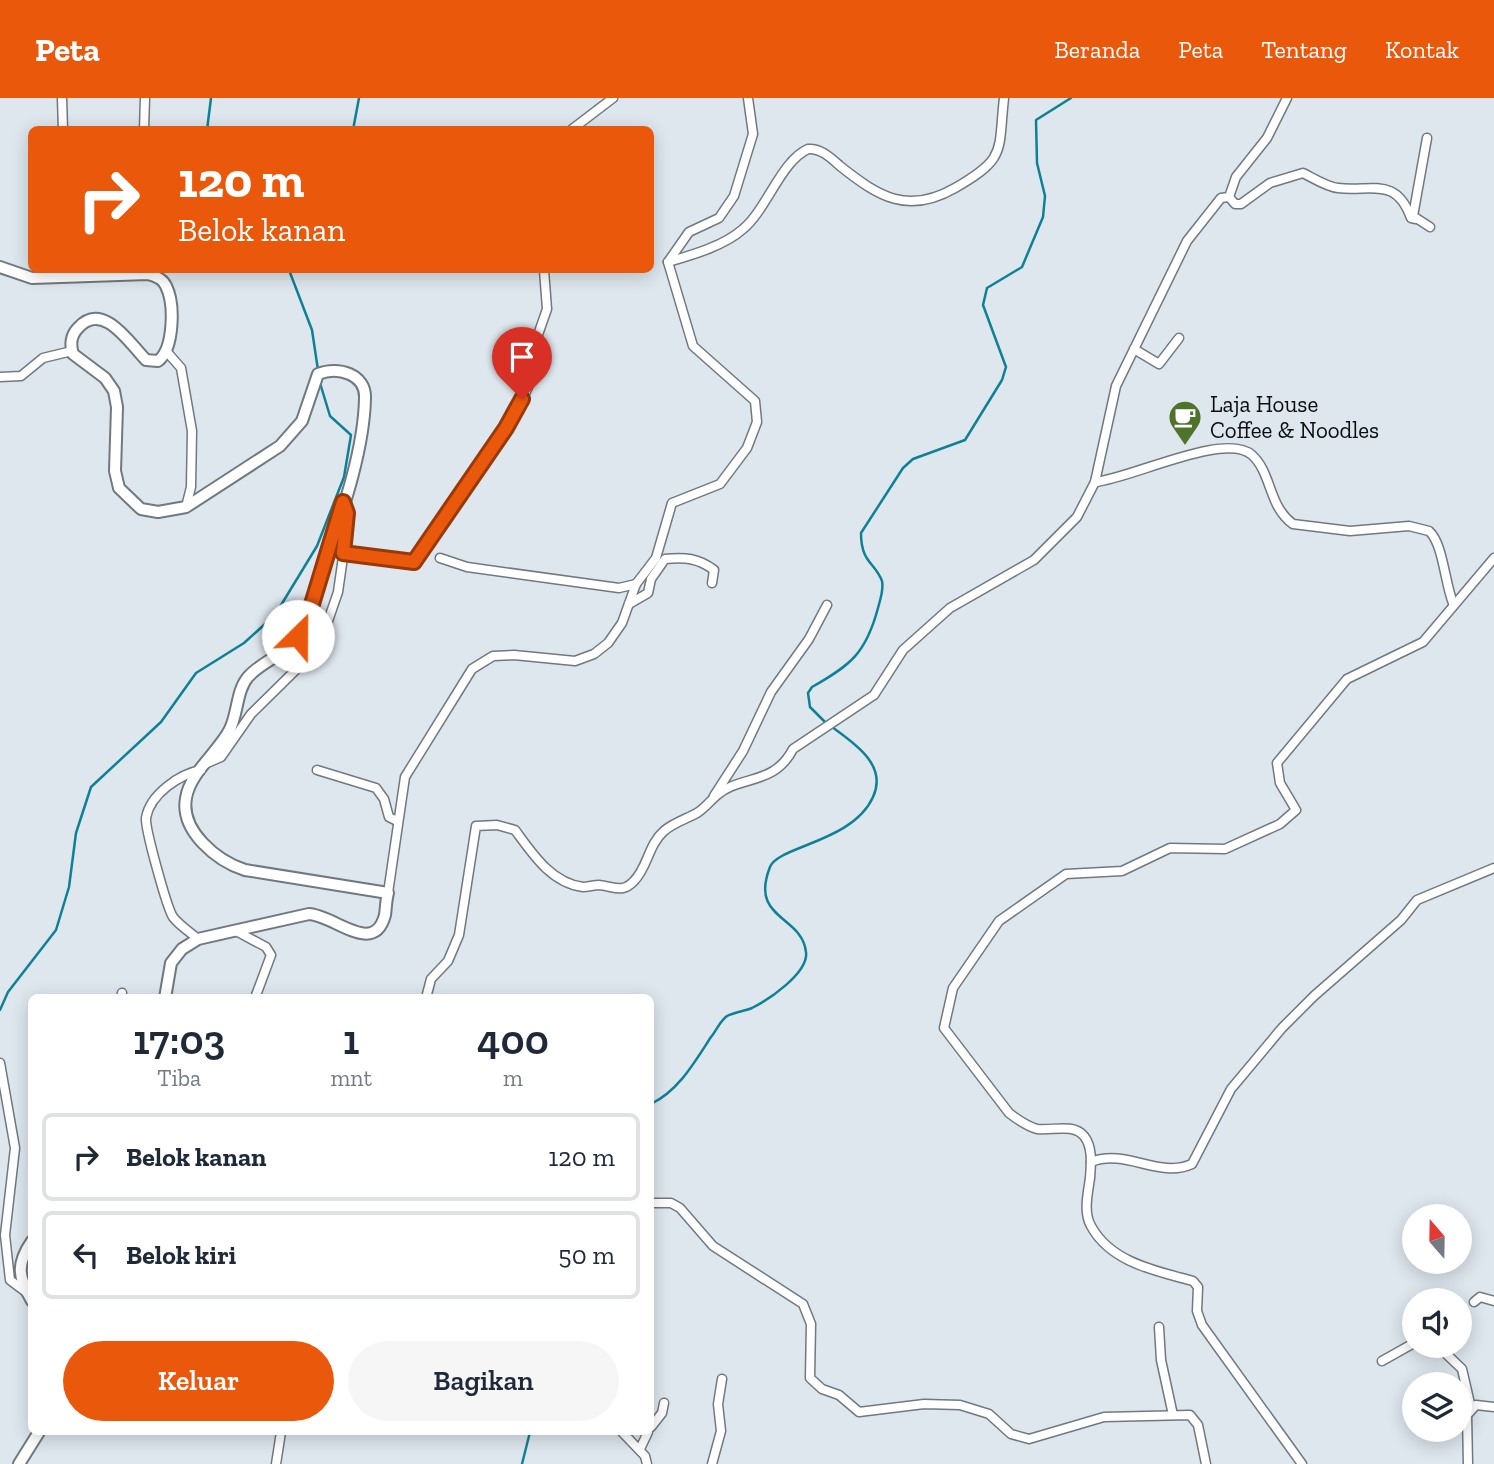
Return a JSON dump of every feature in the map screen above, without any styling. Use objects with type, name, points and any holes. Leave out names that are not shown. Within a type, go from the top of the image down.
[{"type":"street","points":[[62,98],[63,126]]},
{"type":"street","points":[[144,126],[145,98]]},
{"type":"street","points":[[576,126],[612,98]]},
{"type":"street","points":[[668,262],[689,232],[719,218],[734,196],[753,134],[748,98]]},
{"type":"street","points":[[668,262],[743,230],[764,205],[791,163],[808,149],[829,156],[888,196],[913,204],[934,200],[996,159],[1001,143],[1004,98]]},
{"type":"street","points":[[1229,197],[1236,177],[1267,138],[1287,98]]},
{"type":"street","points":[[1416,219],[1413,210],[1427,138]]},
{"type":"street","points":[[1229,197],[1235,204],[1241,204],[1270,183],[1303,173],[1336,188],[1365,187],[1393,192],[1404,201],[1411,218],[1430,227]]},
{"type":"street","points":[[427,994],[431,979],[448,961],[459,935],[476,827],[497,825],[515,830],[534,857],[557,877],[584,887],[600,885],[621,889],[634,881],[644,868],[652,846],[665,830],[712,802],[721,793],[764,777],[788,758],[793,749],[874,695],[903,650],[950,608],[1024,567],[1045,551],[1077,517],[1095,482],[1116,386],[1187,241],[1222,198],[1229,197]]},
{"type":"street","points":[[166,994],[169,973],[176,955],[198,939],[309,914],[325,916],[357,934],[368,935],[381,925],[405,777],[472,669],[494,656],[514,655],[575,661],[594,654],[608,643],[622,623],[636,584],[656,558],[672,503],[720,484],[747,448],[757,422],[755,401],[692,346],[668,262]]},
{"type":"street","points":[[0,267],[32,278],[133,273],[158,277],[168,292],[171,339],[167,352],[158,361],[149,362],[116,327],[97,319],[85,322],[76,330],[72,351]]},
{"type":"street","points":[[343,553],[365,554],[409,563],[419,558],[430,534],[517,411],[529,385],[533,349],[547,309],[544,273]]},
{"type":"street","points":[[1134,349],[1158,364],[1166,352],[1173,350],[1179,338]]},
{"type":"street","points":[[0,377],[22,376],[43,358],[72,351]]},
{"type":"street","points":[[72,351],[105,378],[114,391],[117,407],[114,471],[122,493],[149,511],[186,507],[280,446],[302,422],[310,403],[316,376],[331,370],[355,377],[362,383],[365,393],[360,444],[303,629],[283,653],[246,680],[233,723],[186,794],[185,809],[204,843],[226,863],[245,870],[388,893]]},
{"type":"street","points":[[167,352],[181,368],[192,431],[191,487],[186,507]]},
{"type":"street","points":[[1095,482],[1118,478],[1195,454],[1229,448],[1243,450],[1256,460],[1281,514],[1293,524],[1350,531],[1400,526],[1429,531],[1438,544],[1445,582],[1453,603]]},
{"type":"street","points":[[198,939],[180,925],[168,907],[146,820],[152,804],[168,787],[183,775],[221,757],[251,714],[279,684],[316,652],[335,604],[347,513],[343,502]]},
{"type":"street","points":[[629,604],[649,593],[651,579],[665,559],[682,557],[699,560],[714,570],[712,583]]},
{"type":"street","points":[[440,558],[467,567],[619,588],[636,584]]},
{"type":"street","points":[[1302,1464],[1202,1325],[1197,1311],[1198,1287],[1193,1281],[1149,1271],[1105,1243],[1091,1226],[1087,1208],[1091,1161],[1087,1140],[1080,1131],[1037,1129],[1009,1113],[944,1028],[953,988],[999,921],[1066,874],[1122,871],[1170,848],[1226,849],[1280,824],[1296,810],[1280,783],[1277,763],[1347,678],[1423,642],[1453,603],[1494,558]]},
{"type":"street","points":[[712,802],[718,786],[743,751],[771,692],[808,639],[827,605]]},
{"type":"street","points":[[317,769],[376,788],[384,799],[390,817],[397,821]]},
{"type":"street","points":[[1091,1161],[1121,1157],[1173,1169],[1192,1164],[1231,1089],[1306,1004],[1401,920],[1417,900],[1494,868]]},
{"type":"street","points":[[236,930],[266,947],[271,955],[256,994]]},
{"type":"street","points":[[0,1063],[15,1147],[5,1254],[10,1280],[28,1295]]},
{"type":"street","points":[[654,1203],[671,1203],[680,1209],[697,1231],[729,1258],[803,1304],[811,1324],[810,1378],[822,1389],[839,1395],[853,1410],[869,1413],[941,1404],[976,1407],[989,1413],[1011,1434],[1029,1439],[1104,1417],[1190,1415],[1195,1418],[1206,1464]]},
{"type":"street","points":[[28,1248],[19,1263],[19,1275],[28,1294]]},
{"type":"street","points":[[1474,1302],[1480,1297],[1494,1301]]},
{"type":"street","points":[[1159,1327],[1161,1360],[1173,1415]]},
{"type":"street","points":[[1382,1361],[1402,1350]]},
{"type":"street","points":[[1451,1358],[1463,1372]]},
{"type":"street","points":[[712,1464],[721,1431],[718,1404],[722,1379]]},
{"type":"street","points":[[654,1423],[662,1413],[664,1403]]},
{"type":"street","points":[[1472,1407],[1476,1405],[1494,1407]]},
{"type":"street","points":[[19,1464],[37,1435]]},
{"type":"street","points":[[276,1464],[281,1435]]},
{"type":"street","points":[[625,1435],[640,1449],[647,1464]]},
{"type":"street","points":[[640,1449],[647,1435]]},
{"type":"street","points":[[1468,1442],[1468,1464]]},
{"type":"waterway","points":[[208,126],[211,98]]},
{"type":"waterway","points":[[354,126],[359,98]]},
{"type":"waterway","points":[[826,723],[810,707],[808,693],[812,687],[847,664],[862,647],[882,595],[882,581],[863,550],[861,533],[903,468],[913,459],[965,440],[1002,380],[1006,367],[983,305],[987,288],[1022,267],[1043,217],[1045,196],[1037,163],[1036,120],[1071,98]]},
{"type":"waterway","points":[[290,273],[312,330],[318,370]]},
{"type":"waterway","points":[[0,1010],[8,992],[56,930],[69,887],[76,833],[91,787],[161,722],[196,673],[244,643],[275,615],[317,546],[344,477],[351,435],[330,416],[320,383]]},
{"type":"waterway","points":[[654,1102],[670,1091],[685,1075],[725,1018],[768,999],[794,977],[805,960],[806,952],[802,940],[771,907],[766,897],[765,884],[770,867],[787,854],[850,824],[863,812],[873,797],[876,785],[876,775],[866,756],[832,727]]},
{"type":"waterway","points":[[522,1464],[529,1435]]},
{"type":"place","name":"Laja House Coffee & Noodles","points":[[1185,447]]},
{"type":"route","points":[[298,636],[309,614],[343,502],[347,513],[343,553],[414,562],[419,558],[430,534],[506,428],[522,399]]}]
